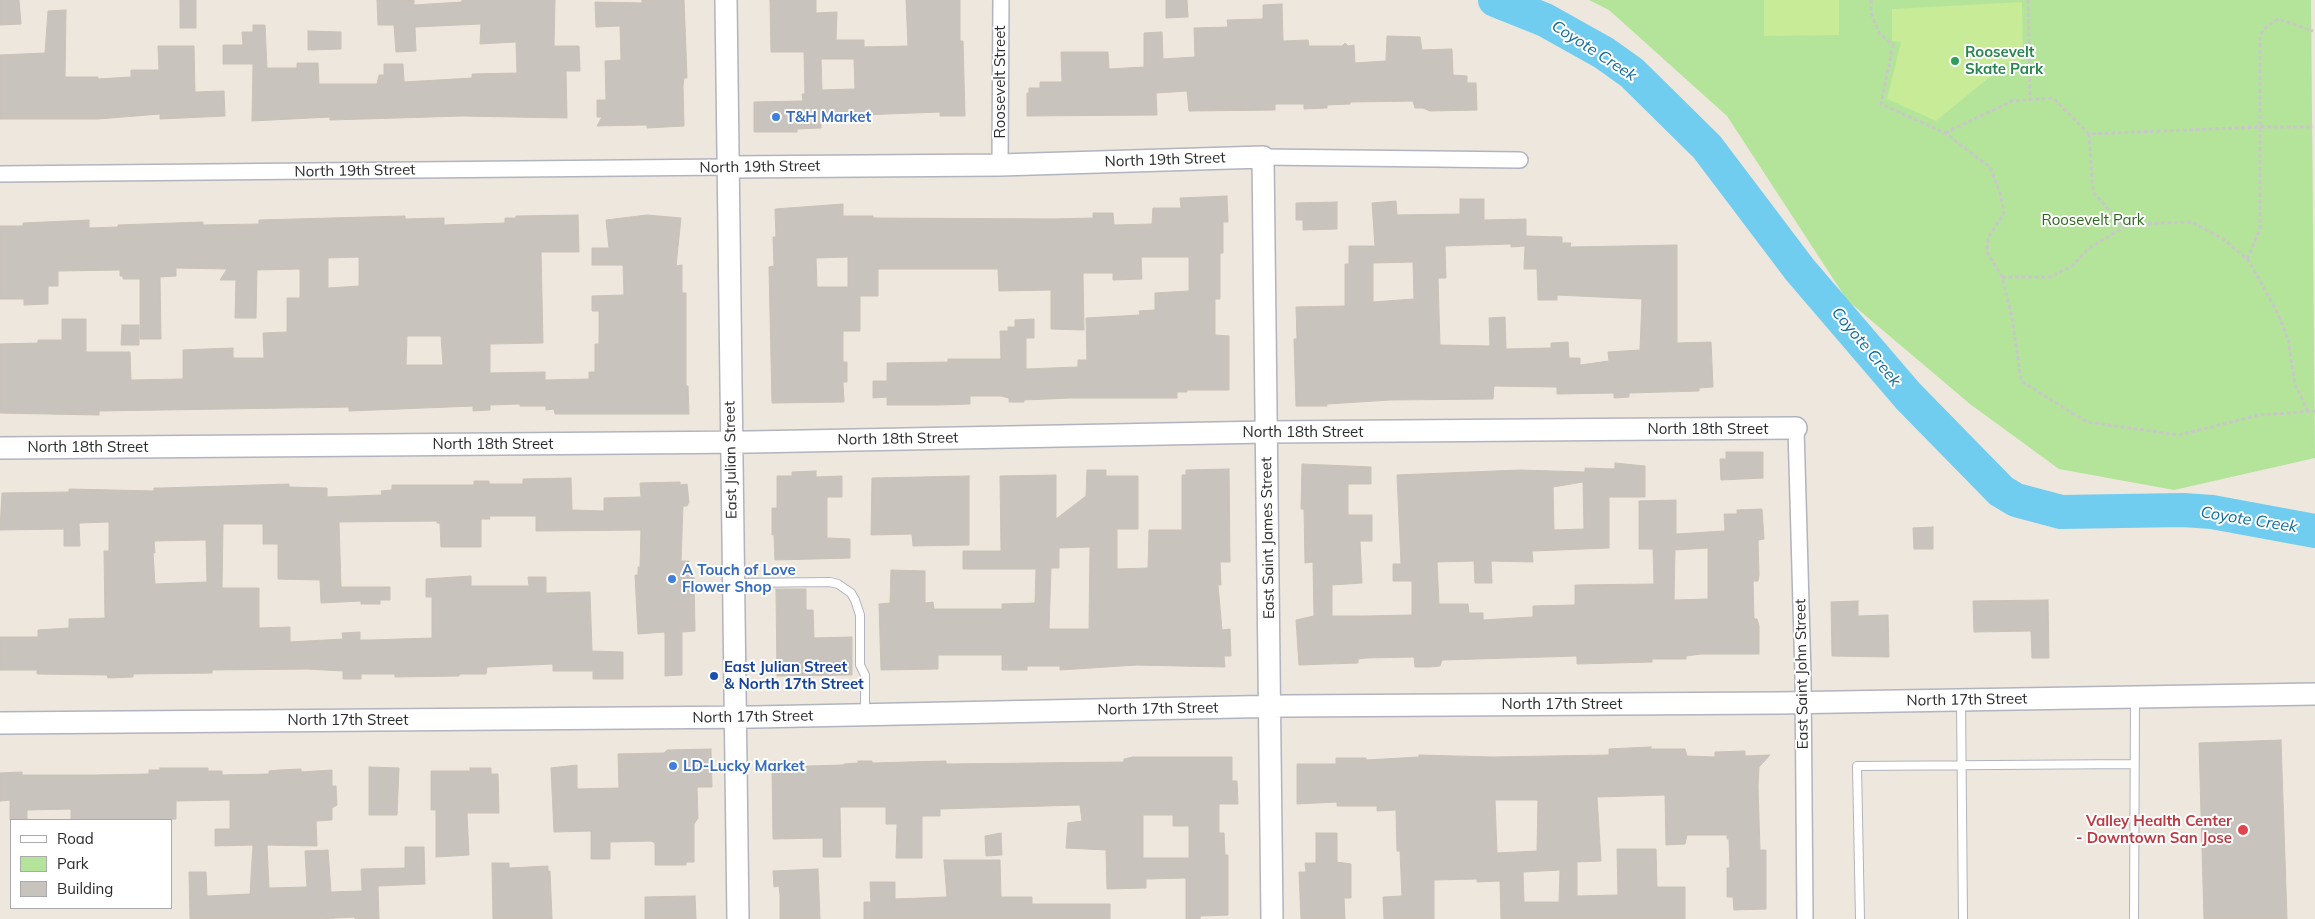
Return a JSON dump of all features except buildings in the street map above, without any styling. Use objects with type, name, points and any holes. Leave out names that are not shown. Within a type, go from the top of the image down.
[{"type":"main road","name":"East Julian Street","points":[[726,0],[738,919]]},
{"type":"main road","name":"North 19th Street","points":[[728,167],[1000,165],[1263,158]]},
{"type":"main road","name":"East Saint James Street","points":[[1263,158],[1272,919]]},
{"type":"main road","name":"North 18th Street","points":[[0,448],[731,442],[1267,432],[1796,428]]},
{"type":"main road","name":"North 17th Street","points":[[0,723],[734,717],[1270,706],[1803,703],[2315,694]]},
{"type":"street","name":"Roosevelt Street","points":[[1000,165],[1001,0]]},
{"type":"street","name":"North 19th Street","points":[[1263,158],[1520,160]]},
{"type":"street","name":"North 19th Street","points":[[0,174],[728,167]]},
{"type":"street","name":"East Saint John Street","points":[[1796,428],[1803,703],[1805,919]]},
{"type":"lane","points":[[733,583],[830,582],[851,593],[856,600],[860,615],[860,665],[865,674],[865,715]]},
{"type":"lane","points":[[2134,919],[2135,696]]},
{"type":"lane","points":[[1961,701],[1963,919]]},
{"type":"lane","points":[[1860,919],[1857,766],[2134,764]]},
{"type":"path","points":[[1871,0],[1871,13],[1879,33],[1893,45],[1881,104],[1944,134],[1990,167],[2000,192],[2004,213],[1988,238],[1987,252],[2002,277],[2012,317],[2021,381],[2087,422],[2179,435],[2259,415],[2315,411]]},
{"type":"path","points":[[2028,0],[2030,100]]},
{"type":"path","points":[[2247,259],[2260,230],[2260,36],[2266,27],[2278,19],[2313,31]]},
{"type":"path","points":[[1944,134],[2012,101],[2053,98],[2089,134],[2093,192],[2124,227]]},
{"type":"path","points":[[2089,134],[2259,127],[2314,127]]},
{"type":"path","points":[[2002,277],[2050,278],[2072,266],[2089,248],[2124,227],[2135,224],[2192,222],[2223,239],[2247,259],[2278,314],[2288,339],[2295,386],[2308,411]]},
{"type":"green space","name":"Roosevelt Park","points":[[1589,0],[2311,0],[2315,458],[2174,490],[2059,469],[1970,404],[1847,300],[1727,116],[1609,10]]},
{"type":"green space","points":[[1764,0],[1839,0],[1839,35],[1764,36]]},
{"type":"green space","name":"Roosevelt Skate Park","points":[[2022,2],[2023,60],[2007,63],[1936,121],[1887,99],[1901,42],[1892,41],[1892,9]]},
{"type":"waterway","name":"Coyote Creek","points":[[1495,0],[1545,20],[1604,53],[1632,73],[1707,147],[1800,270],[1908,396],[2001,491],[2016,500],[2061,512],[2183,510],[2212,512],[2315,531]]},
{"type":"place","name":"Roosevelt Skate Park","points":[[1955,61]]},
{"type":"place","name":"T&H Market","points":[[776,117]]},
{"type":"place","name":"A Touch of Love Flower Shop","points":[[672,579]]},
{"type":"place","name":"East Julian Street & North 17th Street","points":[[714,676]]},
{"type":"place","name":"LD-Lucky Market","points":[[673,766]]},
{"type":"place","name":"Valley Health Center - Downtown San Jose","points":[[2243,830]]}]
